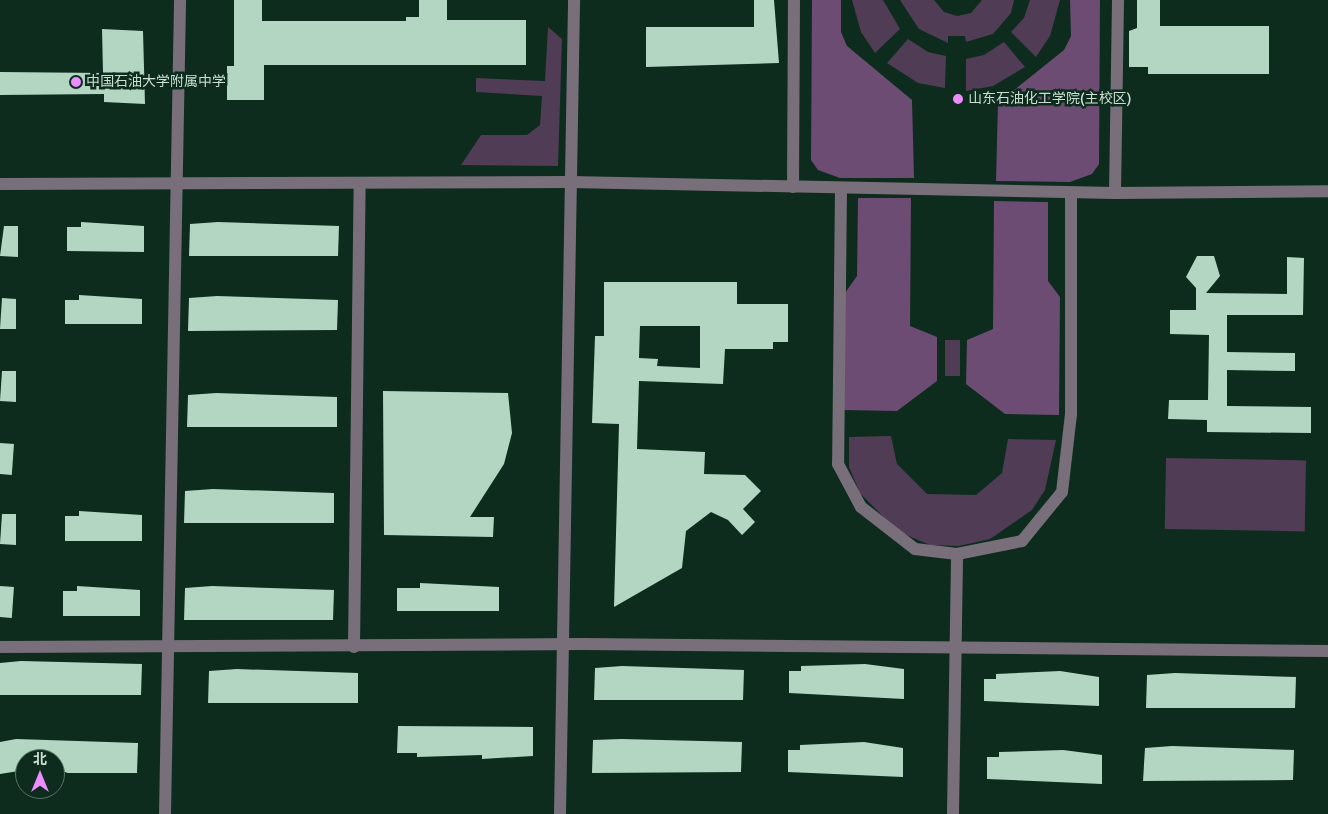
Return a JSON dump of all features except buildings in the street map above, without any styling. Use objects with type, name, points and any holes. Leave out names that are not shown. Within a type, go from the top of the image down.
[{"type":"lane","points":[[165,814],[174,187],[180,0]]},
{"type":"lane","points":[[560,814],[560,645],[574,0]]},
{"type":"lane","points":[[793,187],[794,0]]},
{"type":"lane","points":[[1115,194],[1118,0]]},
{"type":"lane","points":[[0,184],[174,187],[571,182],[1115,194],[1328,191]]},
{"type":"lane","points":[[354,647],[360,186]]},
{"type":"lane","points":[[841,188],[838,464],[861,507],[915,549],[957,554],[1022,541],[1062,492],[1071,414],[1071,193]]},
{"type":"lane","points":[[953,814],[957,554]]},
{"type":"lane","points":[[0,647],[166,649],[560,645],[955,646],[1328,651]]},
{"type":"shaded area","points":[[812,0],[841,0],[841,32],[847,46],[912,100],[914,178],[840,178],[818,170],[811,160]]},
{"type":"shaded area","points":[[852,0],[883,0],[900,29],[875,53],[861,32]]},
{"type":"shaded area","points":[[900,0],[934,0],[944,12],[957,16],[971,13],[982,0],[1014,0],[1011,13],[993,34],[966,42],[965,36],[948,36],[948,43],[919,29]]},
{"type":"shaded area","points":[[1030,0],[1060,0],[1050,36],[1036,57],[1011,32],[1024,18]]},
{"type":"shaded area","points":[[1070,0],[1100,0],[1099,164],[1092,174],[1070,182],[996,181],[998,103],[1064,50],[1071,36]]},
{"type":"shaded area","points":[[548,27],[562,39],[558,166],[461,165],[481,135],[527,135],[540,125],[542,96],[476,92],[476,78],[545,81]]},
{"type":"shaded area","points":[[908,39],[928,52],[946,56],[945,88],[918,83],[887,63]]},
{"type":"shaded area","points":[[1004,42],[1025,67],[993,86],[966,91],[966,59],[984,55]]},
{"type":"shaded area","points":[[858,198],[911,198],[910,326],[937,337],[937,381],[897,411],[843,410],[845,293],[857,276]]},
{"type":"shaded area","points":[[994,201],[1048,202],[1048,281],[1060,297],[1059,415],[1005,414],[966,384],[967,340],[993,329]]},
{"type":"shaded area","points":[[945,340],[960,340],[960,376],[945,376]]},
{"type":"shaded area","points":[[891,436],[897,464],[927,494],[976,495],[1002,473],[1008,439],[1056,440],[1045,490],[1032,510],[990,539],[959,546],[930,545],[897,531],[860,493],[849,467],[849,437]]},
{"type":"shaded area","points":[[1166,458],[1306,460],[1305,531],[1165,529]]},
{"type":"place","name":"中国石油大学附属中学","points":[[76,82]]},
{"type":"place","name":"山东石油化工学院(主校区)","points":[[958,99]]}]
